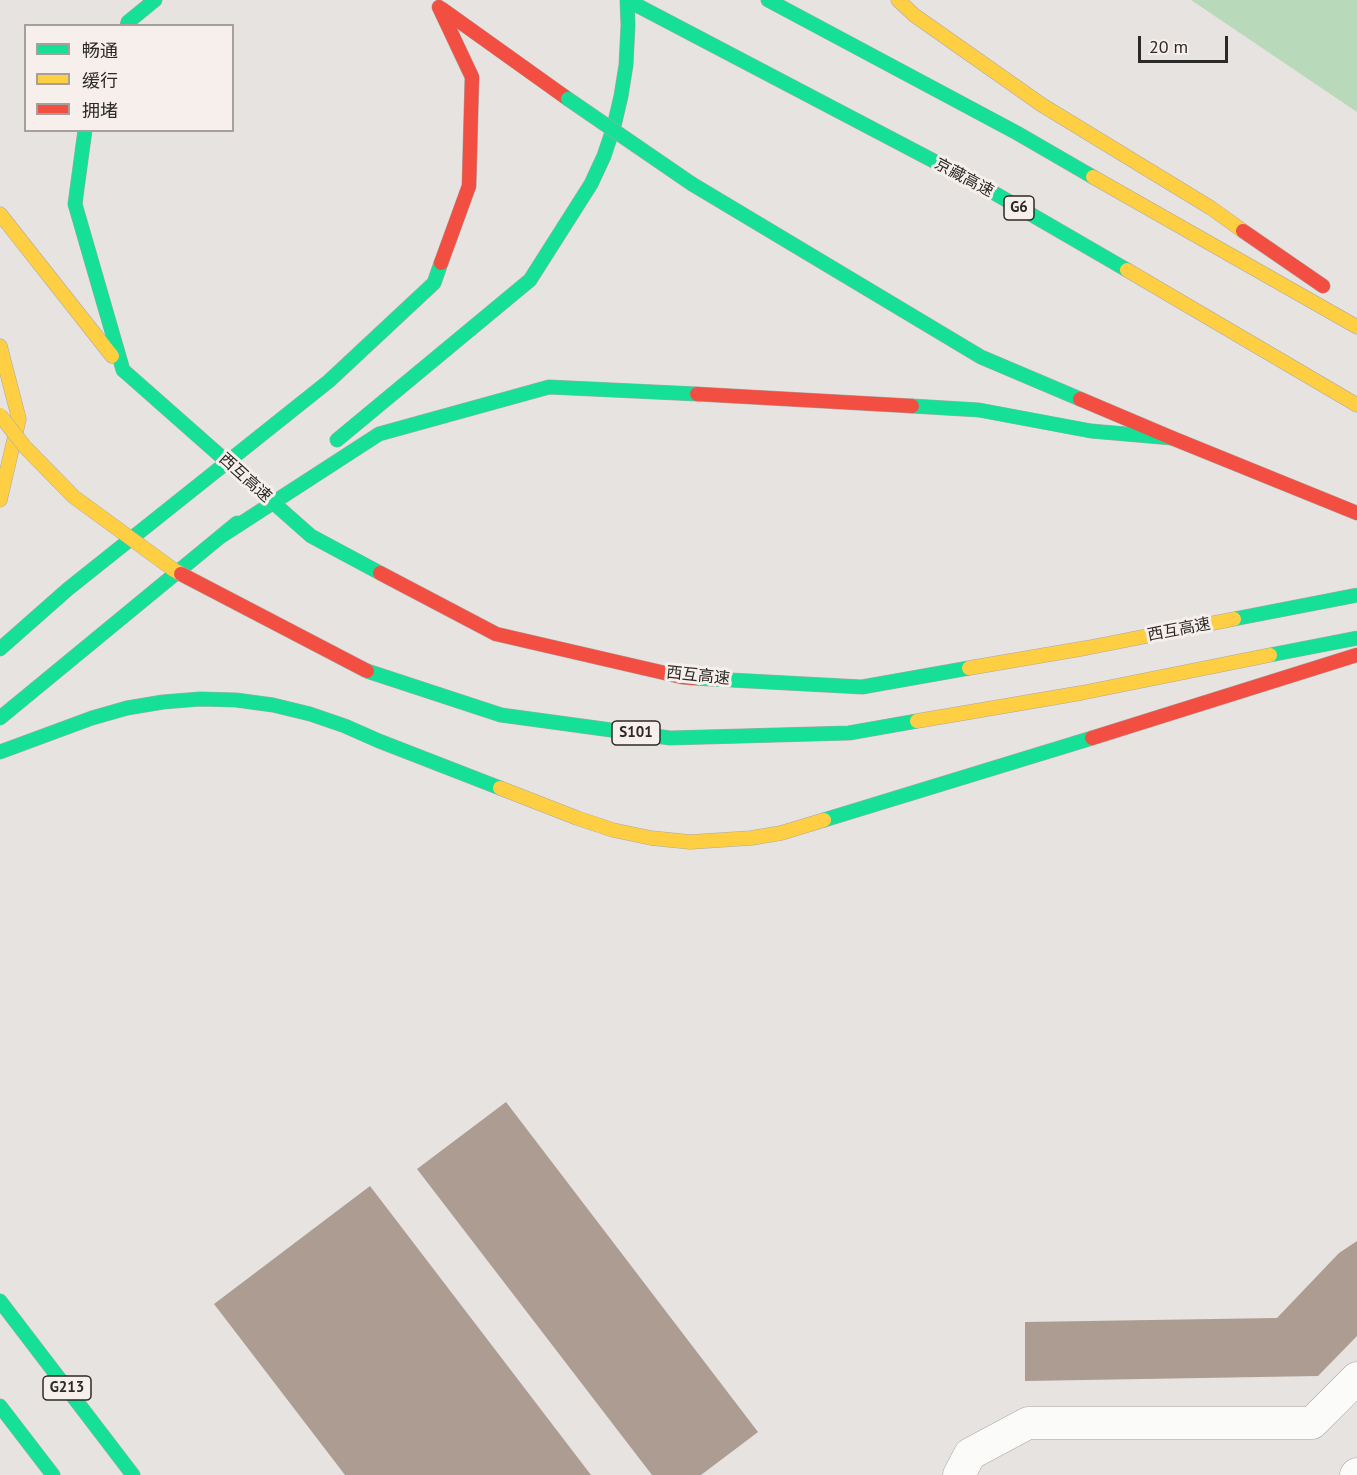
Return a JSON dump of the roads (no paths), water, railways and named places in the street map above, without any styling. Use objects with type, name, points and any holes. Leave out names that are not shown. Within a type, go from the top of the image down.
[{"type":"highway","points":[[127,24],[155,0]]},
{"type":"highway","points":[[329,447],[530,280],[591,184],[604,156],[614,126],[626,65],[627,0]]},
{"type":"highway","name":"京藏高速","points":[[627,0],[989,190],[1357,405]]},
{"type":"highway","points":[[768,0],[1017,133],[1357,327]]},
{"type":"highway","points":[[898,0],[914,15],[1042,105],[1211,208],[1338,296]]},
{"type":"highway","points":[[434,3],[692,184],[981,357],[1357,513]]},
{"type":"highway","points":[[0,649],[68,589],[328,381],[434,283],[469,186],[472,77],[434,3]]},
{"type":"highway","points":[[85,132],[75,204],[123,370]]},
{"type":"highway","name":"西互高速","points":[[0,214],[123,370],[311,537],[496,634],[682,677],[862,687],[1086,648],[1357,595]]},
{"type":"highway","points":[[0,346],[19,419],[0,500]]},
{"type":"highway","points":[[220,537],[379,434],[549,387],[979,410],[1091,431],[1172,438]]},
{"type":"highway","name":"S101","points":[[0,415],[24,447],[74,497],[174,570],[369,672],[501,715],[670,738],[849,733],[1081,693],[1357,638]]},
{"type":"highway","points":[[0,718],[310,462]]},
{"type":"highway","points":[[0,753],[92,718],[127,708],[200,699],[236,700],[273,705],[345,726],[577,818],[614,830],[651,838],[690,842],[720,841],[781,833],[1357,655]]},
{"type":"highway","name":"G213","points":[[0,1301],[133,1475]]},
{"type":"highway","points":[[0,1406],[53,1475]]},
{"type":"street","points":[[959,1475],[970,1454],[1028,1423],[1312,1423],[1357,1378]]}]
